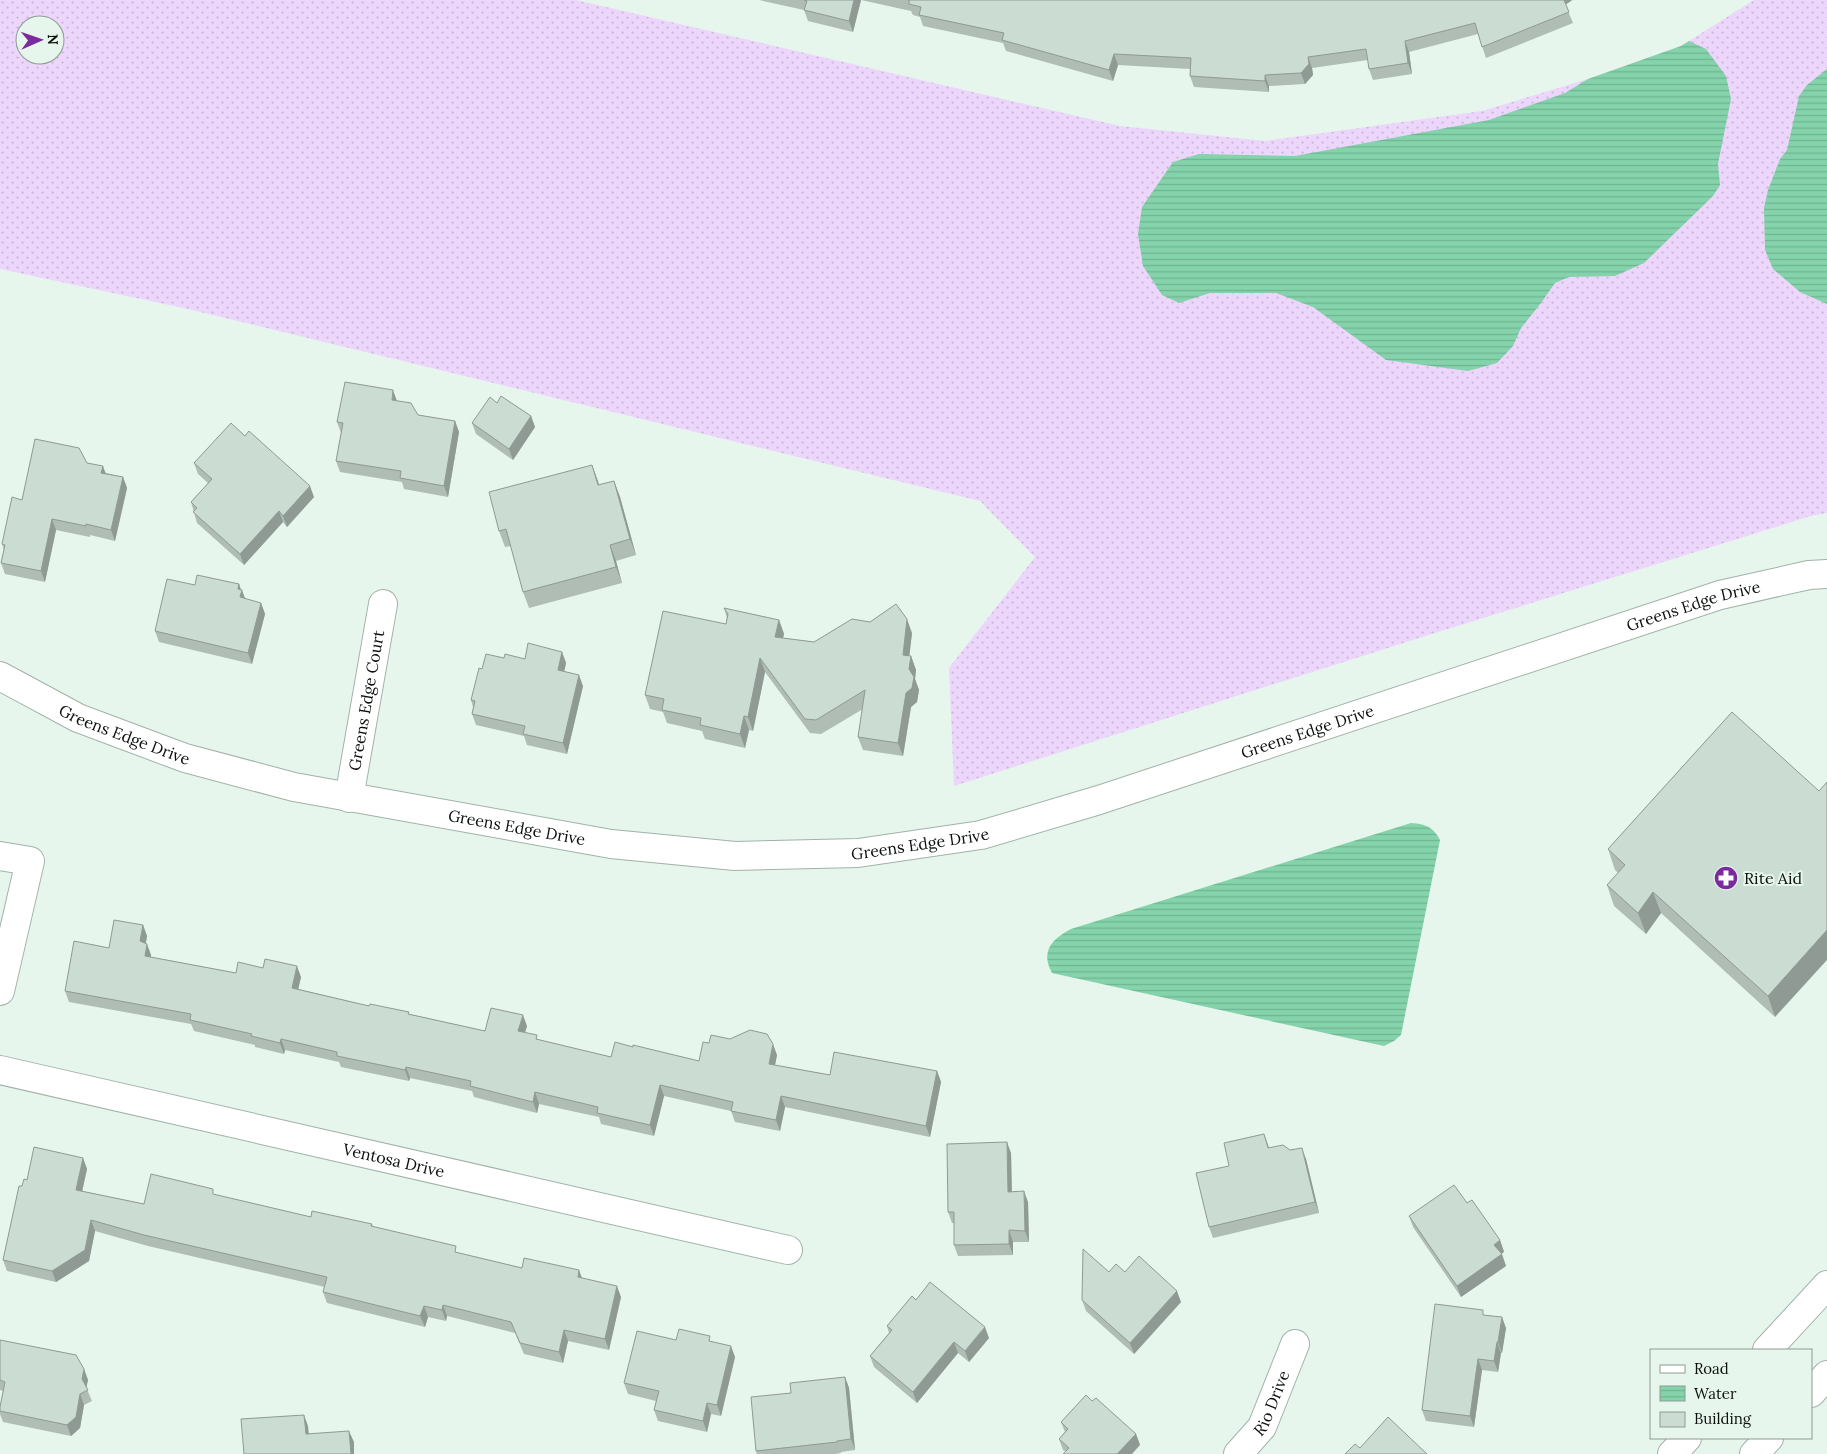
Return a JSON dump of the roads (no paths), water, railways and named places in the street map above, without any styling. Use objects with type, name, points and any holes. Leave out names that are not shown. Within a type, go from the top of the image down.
[{"type":"street","name":"Greens Edge Drive","points":[[0,676],[78,718],[185,758],[294,787],[611,844],[735,856],[858,853],[981,834],[1099,800],[1720,594],[1809,575],[1827,574]]},
{"type":"street","name":"Greens Edge Court","points":[[349,798],[382,604]]},
{"type":"street","points":[[0,856],[30,861],[0,991]]},
{"type":"street","name":"Ventosa Drive","points":[[0,1070],[788,1250]]},
{"type":"street","points":[[1768,1349],[1827,1285]]},
{"type":"street","name":"Rio Drive","points":[[1238,1454],[1262,1427],[1296,1344]]},
{"type":"street","points":[[1812,1392],[1827,1375]]},
{"type":"street","points":[[1672,1454],[1686,1439]]},
{"type":"street","points":[[1754,1454],[1768,1439]]},
{"type":"water","points":[[1689,41],[1706,49],[1726,76],[1731,99],[1718,164],[1720,185],[1713,196],[1644,263],[1615,276],[1569,277],[1555,283],[1521,328],[1513,346],[1497,363],[1468,371],[1386,360],[1313,307],[1276,293],[1210,293],[1179,303],[1162,295],[1143,266],[1138,234],[1142,207],[1173,162],[1199,154],[1295,156],[1489,120],[1565,93],[1588,79],[1681,46]]},
{"type":"water","points":[[1827,69],[1827,304],[1800,292],[1773,269],[1765,250],[1764,208],[1768,190],[1780,159],[1787,150],[1799,96],[1807,85]]},
{"type":"water","points":[[1411,823],[1428,827],[1435,832],[1440,840],[1401,1035],[1384,1046],[1052,973],[1047,958],[1050,946],[1058,937],[1071,929]]},
{"type":"place","name":"Rite Aid","points":[[1726,878]]}]
